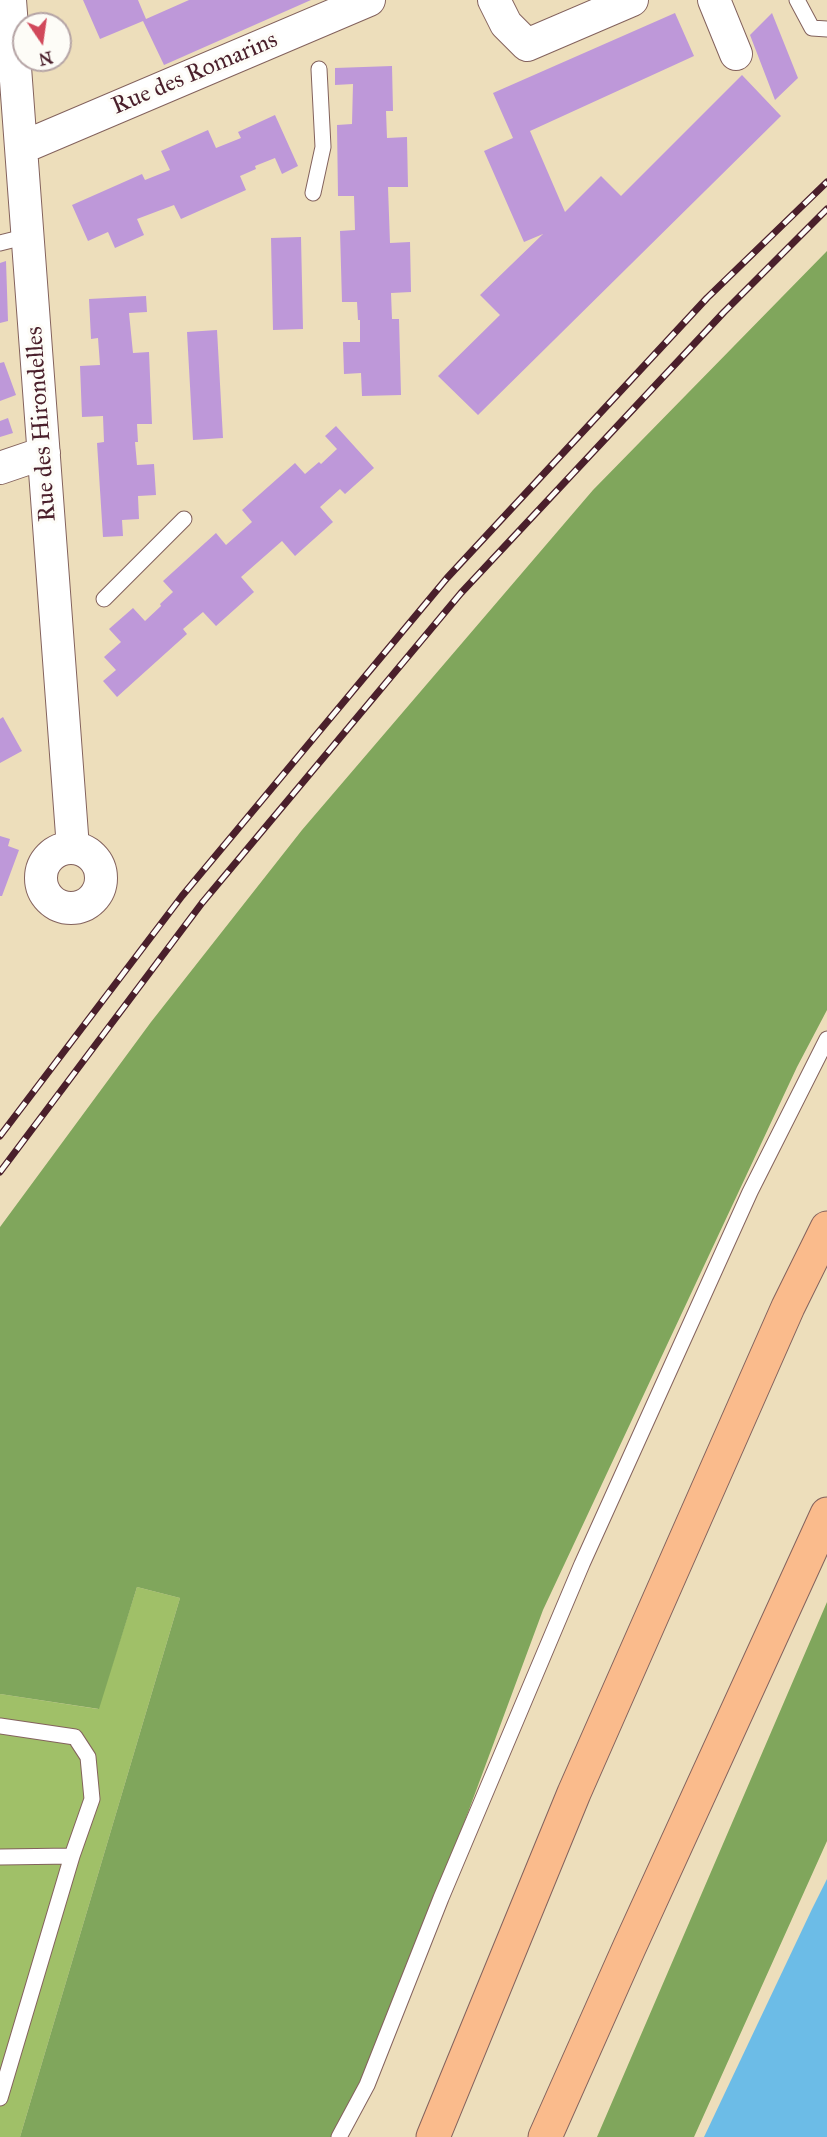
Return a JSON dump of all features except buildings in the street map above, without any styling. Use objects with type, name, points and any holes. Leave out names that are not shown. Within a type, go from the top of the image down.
[{"type":"highway","points":[[433,2137],[579,1782],[788,1307],[827,1228]]},
{"type":"highway","points":[[545,2137],[827,1514]]},
{"type":"street","name":"Rue des Hirondelles","points":[[10,0],[21,148],[13,226],[44,453],[73,848]]},
{"type":"street","name":"Rue des Romarins","points":[[21,148],[369,0]]},
{"type":"street","points":[[494,0],[506,24],[527,45],[632,0]]},
{"type":"street","points":[[714,0],[736,54]]},
{"type":"street","points":[[0,468],[44,453]]},
{"type":"lane","points":[[797,0],[812,28],[827,29]]},
{"type":"lane","points":[[313,193],[323,147],[319,69]]},
{"type":"lane","points":[[104,599],[184,519]]},
{"type":"lane","points":[[339,2137],[367,2085],[441,1898],[582,1564],[750,1192],[827,1039]]},
{"type":"lane","points":[[0,1726],[75,1737],[88,1757],[92,1799],[72,1856],[0,2098]]},
{"type":"lane","points":[[0,1857],[72,1856]]},
{"type":"green space","points":[[827,251],[827,1010],[797,1067],[543,1610],[367,2085],[339,2137],[20,2137],[180,1598],[137,1587],[99,1709],[0,1694],[0,1227],[151,1022],[302,830],[593,490]]},
{"type":"green space","points":[[137,1587],[180,1598],[20,2137],[0,2137],[0,1694],[98,1709]]},
{"type":"green space","points":[[827,1602],[827,1841],[694,2137],[597,2137]]},
{"type":"water","points":[[827,1879],[827,2137],[704,2137],[812,1909]]},
{"type":"railway","points":[[0,1136],[182,896],[447,578],[707,298],[827,182]]},
{"type":"railway","points":[[0,1172],[202,903],[461,593],[724,312],[827,209]]}]
